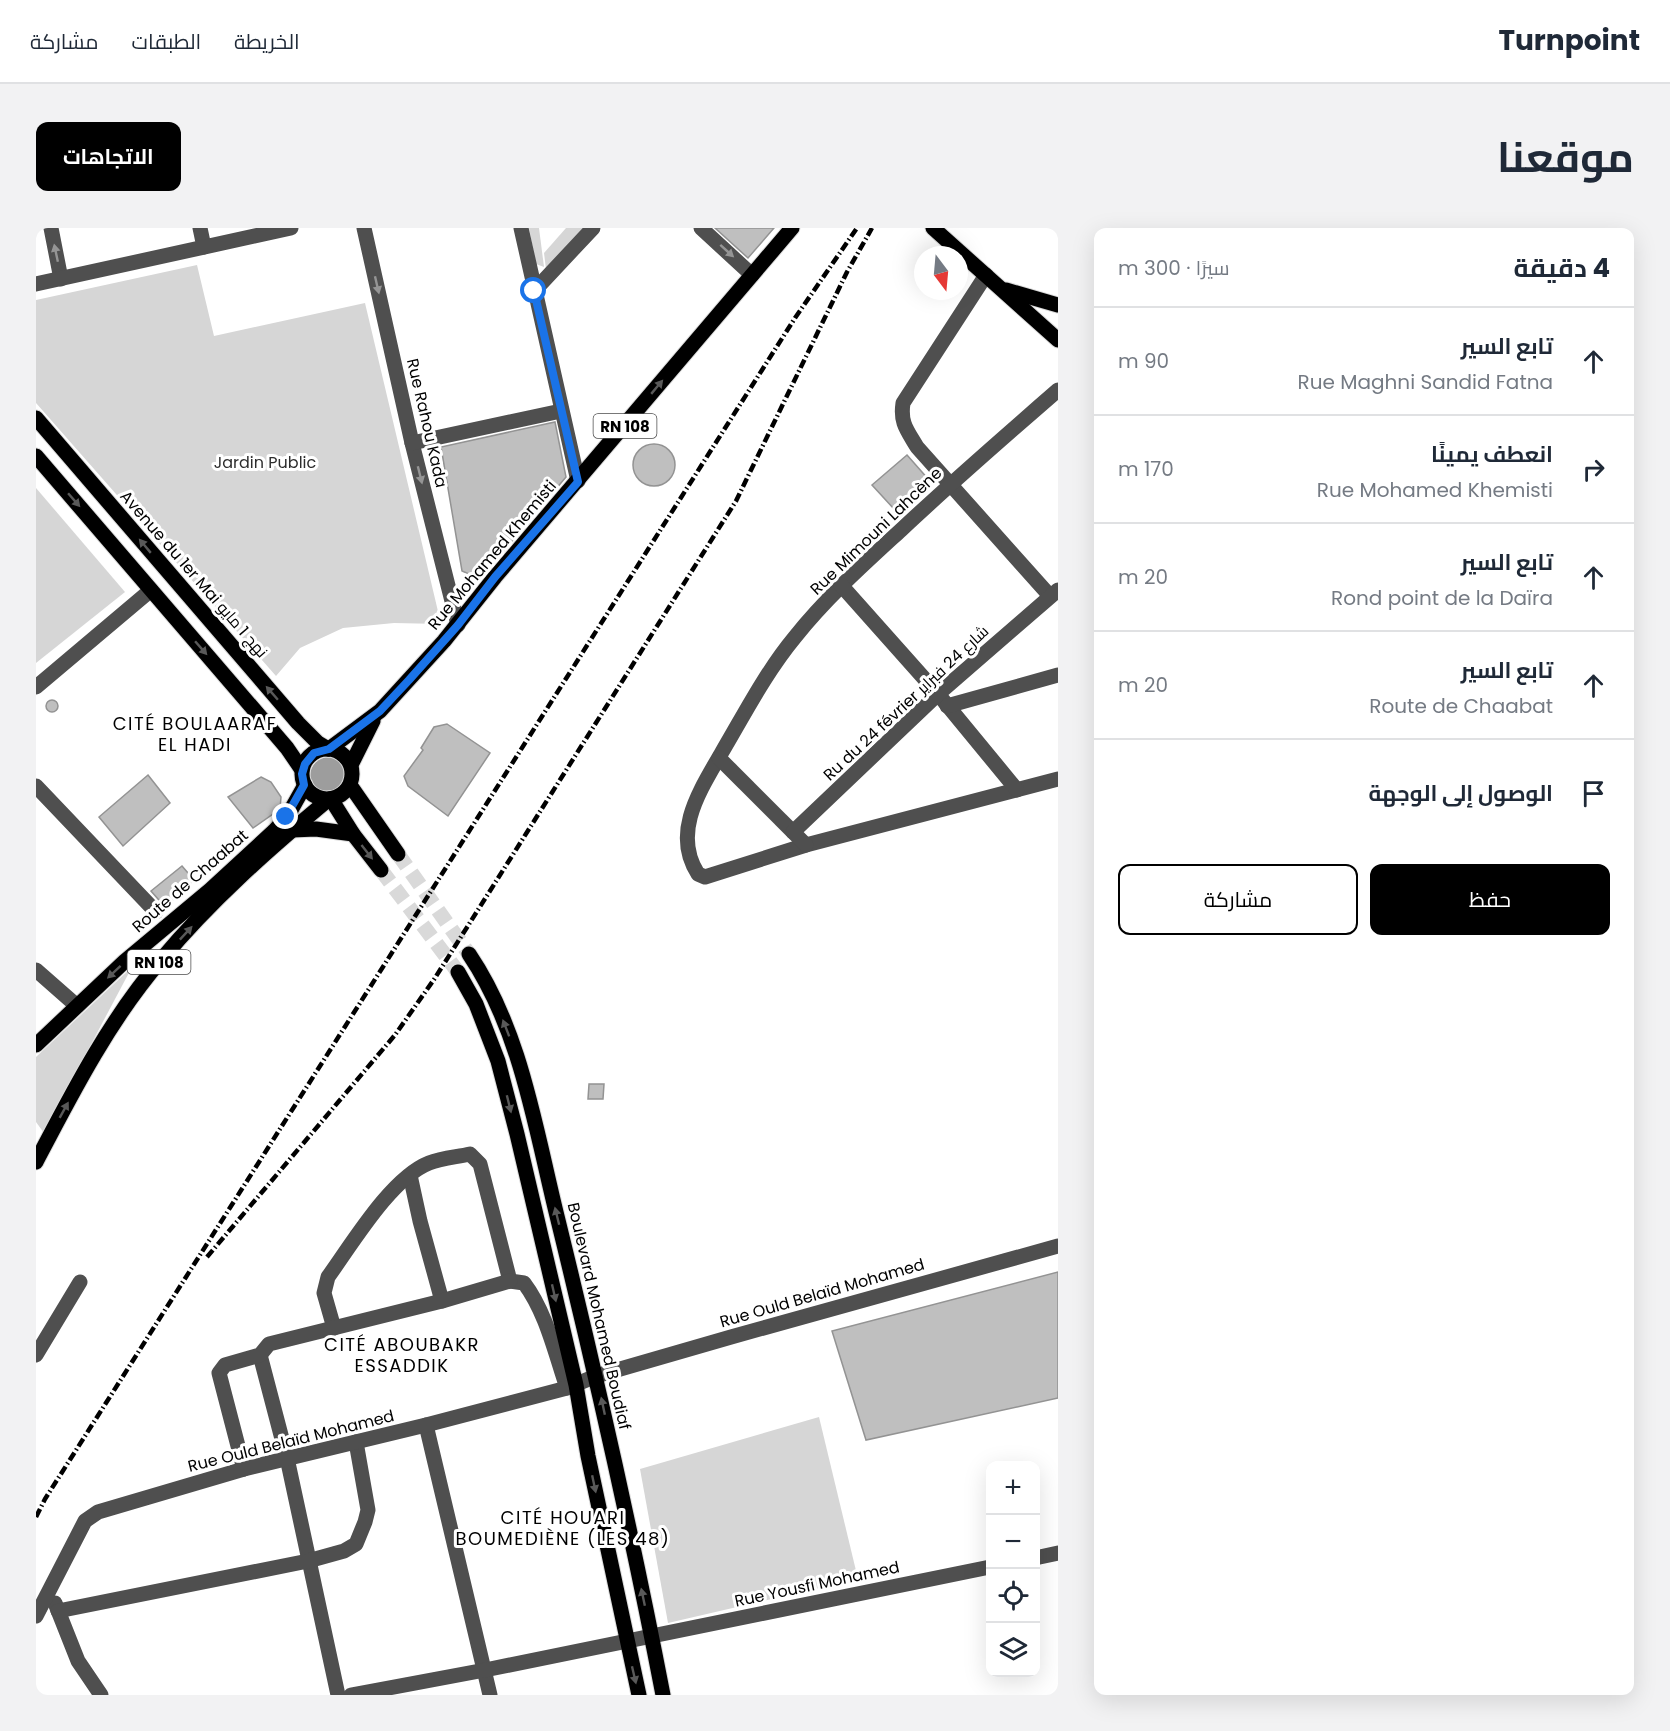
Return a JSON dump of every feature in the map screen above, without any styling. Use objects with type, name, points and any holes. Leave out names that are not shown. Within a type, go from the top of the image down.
[{"type":"main road","name":"Rue Mohamed Khemisti","points":[[351,765],[363,737],[380,711],[458,625],[495,577],[792,228]]},
{"type":"main road","points":[[933,228],[1058,340]]},
{"type":"main road","points":[[1003,289],[1058,305]]},
{"type":"main road","name":"Avenue du 1er Mai نهج 1 مايو","points":[[36,418],[298,723],[318,743],[328,749]]},
{"type":"main road","points":[[36,456],[287,748],[303,778],[315,796],[330,799],[342,795],[352,779],[351,765],[342,754],[328,749],[314,753],[309,758],[303,778]]},
{"type":"main road","name":"Rue Mohamed Khemisti","points":[[328,749],[380,711]]},
{"type":"main road","name":"Route de Chaabat","points":[[36,1045],[125,961],[210,890],[274,831],[286,817],[303,778]]},
{"type":"main road","points":[[350,785],[398,854]]},
{"type":"main road","points":[[330,799],[381,870]]},
{"type":"main road","name":"Route de Chaabat","points":[[38,1151],[102,1043],[160,961],[218,897],[330,799]]},
{"type":"main road","points":[[292,830],[316,829],[353,834]]},
{"type":"main road","name":"Boulevard Mohamed Boudiaf","points":[[469,954],[489,985],[521,1069],[596,1376],[663,1695]]},
{"type":"main road","points":[[458,972],[476,1004],[498,1061],[588,1456],[639,1695]]},
{"type":"street","points":[[51,228],[61,279]]},
{"type":"street","points":[[200,228],[204,247]]},
{"type":"street","points":[[36,284],[291,228]]},
{"type":"street","name":"Rue Rahou Kada","points":[[364,228],[412,443],[458,625]]},
{"type":"street","points":[[521,228],[578,482]]},
{"type":"street","points":[[534,291],[593,228]]},
{"type":"street","points":[[701,228],[752,275]]},
{"type":"street","points":[[986,275],[903,403],[901,416],[917,447],[1054,593]]},
{"type":"street","name":"Rue Mimouni Lahcène","points":[[806,846],[705,877],[698,874],[693,866],[687,850],[686,837],[691,815],[702,788],[765,679],[795,637],[841,585],[950,484],[1058,390]]},
{"type":"street","points":[[412,443],[561,411]]},
{"type":"street","points":[[841,585],[943,700],[1017,790]]},
{"type":"street","points":[[36,687],[151,590]]},
{"type":"street","name":"Ru du 24 février شارع 24 فبراير","points":[[793,832],[943,700],[1054,593]]},
{"type":"street","points":[[943,700],[1058,675]]},
{"type":"street","points":[[719,758],[806,846],[1058,779]]},
{"type":"street","points":[[36,786],[156,912]]},
{"type":"street","points":[[36,970],[77,1006]]},
{"type":"street","points":[[334,1328],[324,1293],[328,1277],[390,1193],[410,1175],[428,1164],[470,1154],[476,1158],[480,1164],[510,1281]]},
{"type":"street","points":[[410,1175],[442,1301]]},
{"type":"street","name":"Rue Ould Belaïd Mohamed","points":[[36,1616],[85,1521],[98,1512],[244,1469],[426,1425],[571,1386],[596,1376],[1058,1246]]},
{"type":"street","points":[[244,1469],[219,1373],[225,1365],[260,1355],[270,1344],[442,1301],[510,1281],[524,1283],[530,1290],[571,1386]]},
{"type":"street","points":[[36,1355],[80,1282]]},
{"type":"street","points":[[260,1355],[286,1458],[338,1695]]},
{"type":"street","points":[[426,1425],[490,1695]]},
{"type":"street","points":[[58,1611],[308,1561],[344,1551],[356,1544],[368,1510],[356,1442]]},
{"type":"street","points":[[1040,1557],[1058,1553]]},
{"type":"street","name":"Rue Yousfi Mohamed","points":[[627,1641],[986,1568]]},
{"type":"street","points":[[52,1582],[58,1611],[78,1661],[101,1695]]},
{"type":"street","points":[[351,1695],[627,1641]]},
{"type":"green space","points":[[529,228],[539,228],[544,267],[536,264]]},
{"type":"green space","points":[[566,228],[589,228],[546,269],[544,253]]},
{"type":"green space","name":"Jardin Public","points":[[197,265],[214,336],[365,303],[441,624],[394,623],[343,628],[300,648],[276,676],[36,403],[36,300]]},
{"type":"green space","points":[[36,488],[125,592],[36,663]]},
{"type":"green space","points":[[132,967],[44,1133],[36,1122],[36,1057]]},
{"type":"green space","points":[[819,1417],[858,1579],[668,1623],[640,1469]]},
{"type":"shaded area","points":[[329,757],[342,763],[348,776],[342,789],[329,795],[316,789],[310,776],[316,763]]},
{"type":"building","points":[[715,228],[774,228],[748,258]]},
{"type":"building","points":[[555,422],[566,477],[480,579],[462,571],[441,447]]},
{"type":"building","points":[[654,444],[669,450],[675,465],[669,480],[654,486],[639,480],[633,465],[639,450]]},
{"type":"building","points":[[907,455],[929,480],[894,509],[872,485]]},
{"type":"building","points":[[54,700],[57,701],[57,711],[50,712],[47,711],[46,704],[47,701]]},
{"type":"building","points":[[447,724],[490,753],[448,816],[408,786],[404,776],[423,750],[421,748],[434,727]]},
{"type":"building","points":[[148,775],[170,803],[123,846],[99,817]]},
{"type":"building","points":[[261,777],[271,782],[281,797],[280,809],[253,828],[228,797]]},
{"type":"building","points":[[182,866],[194,880],[165,907],[151,891]]},
{"type":"building","points":[[589,1084],[604,1084],[603,1099],[588,1099]]},
{"type":"building","points":[[1058,1272],[1058,1398],[866,1440],[832,1331]]},
{"type":"tunnel","points":[[398,854],[469,954]]},
{"type":"tunnel","points":[[381,870],[458,972]]},
{"type":"railway","points":[[36,1517],[45,1499],[795,318],[857,228]]},
{"type":"railway","points":[[207,1257],[395,1035],[435,978],[736,501],[847,272],[872,228]]},
{"type":"district","name":"CITÉ BOULAARAF EL HADI","points":[[195,733]]},
{"type":"district","name":"CITÉ ABOUBAKR ESSADDIK","points":[[402,1354]]},
{"type":"district","name":"CITÉ HOUARI BOUMEDIÈNE (LES 48)","points":[[563,1527]]},
{"type":"route","points":[[286,817],[304,785],[302,771],[309,758],[314,753],[329,749],[380,711],[458,625],[495,577],[578,482],[534,291]]}]
